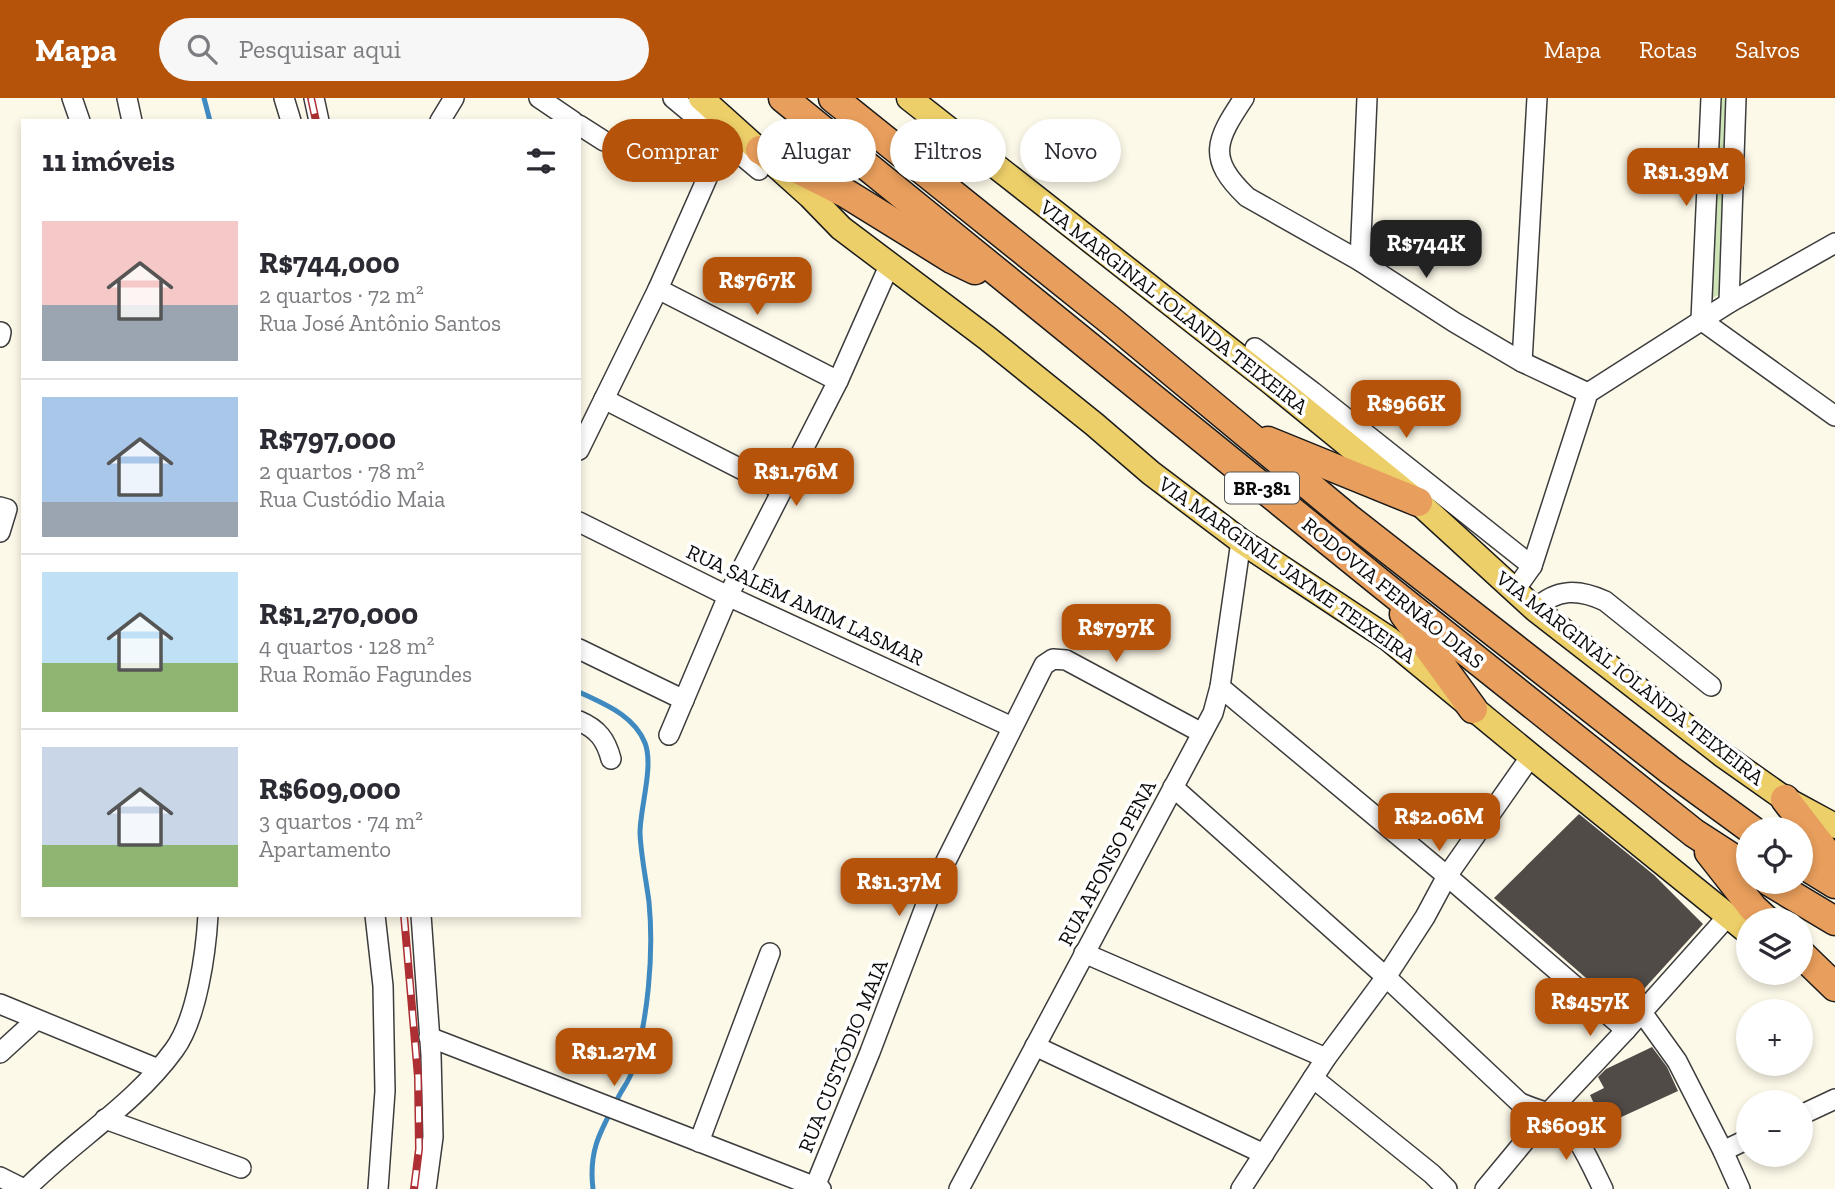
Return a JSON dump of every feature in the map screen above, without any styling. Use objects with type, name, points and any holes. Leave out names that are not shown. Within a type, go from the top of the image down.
[{"type":"highway","name":"RODOVIA FERNÃO DIAS","points":[[783,98],[1384,586],[1694,832],[1736,860]]},
{"type":"highway","name":"RODOVIA FERNÃO DIAS","points":[[833,98],[1111,321],[1348,518],[1736,819]]},
{"type":"highway","points":[[816,182],[847,194],[953,259],[1023,293]]},
{"type":"highway","points":[[1242,430],[1418,502]]},
{"type":"highway","points":[[1384,586],[1473,709]]},
{"type":"highway","points":[[1785,799],[1835,864]]},
{"type":"highway","points":[[1694,832],[1753,908]]},
{"type":"highway","points":[[1813,870],[1835,884]]},
{"type":"highway","points":[[1790,894],[1835,921]]},
{"type":"highway","points":[[1813,966],[1835,988]]},
{"type":"main road","name":"VIA MARGINAL JAYME TEIXEIRA","points":[[701,98],[757,157]]},
{"type":"main road","name":"VIA MARGINAL IOLANDA TEIXEIRA","points":[[917,101],[1418,502],[1535,609],[1724,756],[1785,799],[1835,826]]},
{"type":"main road","name":"VIA MARGINAL JAYME TEIXEIRA","points":[[791,182],[810,196],[841,229],[987,338],[1151,473],[1241,541],[1389,639],[1736,922]]},
{"type":"main road","points":[[1813,974],[1835,988]]},
{"type":"street","points":[[72,98],[79,119]]},
{"type":"street","points":[[127,98],[132,119]]},
{"type":"street","points":[[284,98],[290,119]]},
{"type":"street","points":[[314,98],[319,119]]},
{"type":"street","points":[[441,119],[454,98]]},
{"type":"street","points":[[539,98],[570,119]]},
{"type":"street","points":[[673,98],[698,119]]},
{"type":"street","points":[[1244,98],[1223,132],[1219,150],[1228,175],[1247,197],[1360,261],[1522,362],[1588,393]]},
{"type":"street","points":[[1360,261],[1367,98]]},
{"type":"street","points":[[1522,362],[1537,98]]},
{"type":"street","points":[[1701,320],[1711,98]]},
{"type":"street","points":[[1729,303],[1737,98]]},
{"type":"street","points":[[581,126],[602,140]]},
{"type":"street","points":[[581,446],[658,289],[705,182]]},
{"type":"street","points":[[1515,590],[1532,566],[1588,393],[1701,320],[1835,243]]},
{"type":"street","points":[[669,735],[728,596],[838,381],[889,266]]},
{"type":"street","points":[[658,289],[838,381]]},
{"type":"street","points":[[1701,320],[1833,412]]},
{"type":"street","points":[[1255,348],[1532,566]]},
{"type":"street","points":[[604,399],[782,491]]},
{"type":"street","points":[[0,532],[4,508]]},
{"type":"street","name":"RUA SALÉM AMIM LASMAR","points":[[581,523],[728,596],[1012,727]]},
{"type":"street","name":"RUA AFONSO PENA","points":[[959,1189],[1213,713],[1220,687],[1241,541]]},
{"type":"street","points":[[1535,609],[1553,596],[1578,592],[1591,594],[1605,601],[1711,686]]},
{"type":"street","points":[[581,650],[684,700]]},
{"type":"street","name":"RUA CUSTÓDIO MAIA","points":[[817,1188],[932,889],[1039,673],[1049,661],[1066,660],[1202,733]]},
{"type":"street","points":[[1220,687],[1447,876],[1626,1030]]},
{"type":"street","points":[[581,722],[600,734],[608,746],[611,759]]},
{"type":"street","points":[[1241,1189],[1326,1058],[1387,977],[1447,876],[1531,756]]},
{"type":"street","points":[[1173,787],[1387,977],[1519,1102],[1565,1122],[1603,1189]]},
{"type":"street","points":[[1485,1189],[1548,1113],[1728,915]]},
{"type":"street","points":[[0,1177],[25,1189],[49,1165],[136,1093],[176,1048],[195,999],[208,917]]},
{"type":"street","points":[[375,917],[383,986],[385,1091],[378,1189]]},
{"type":"street","points":[[421,917],[433,1136],[426,1189]]},
{"type":"street","points":[[699,1142],[770,953]]},
{"type":"street","points":[[1084,953],[1326,1058]]},
{"type":"street","points":[[0,1004],[158,1069]]},
{"type":"street","points":[[1642,1011],[1677,1061],[1740,1189]]},
{"type":"street","points":[[0,1054],[36,1020]]},
{"type":"street","points":[[429,1037],[817,1188]]},
{"type":"street","points":[[1035,1046],[1264,1154]]},
{"type":"street","points":[[1313,1078],[1447,1189]]},
{"type":"street","points":[[1813,1109],[1835,1099]]},
{"type":"street","points":[[106,1119],[241,1168]]},
{"type":"street","points":[[1723,1151],[1736,1145]]},
{"type":"green space","points":[[1717,98],[1728,98],[1720,294],[1710,300]]},
{"type":"building","points":[[1579,814],[1654,875],[1703,924],[1624,1011],[1494,898]]},
{"type":"building","points":[[1652,1047],[1667,1067],[1678,1091],[1604,1125],[1590,1095],[1604,1088],[1598,1077],[1606,1069]]},
{"type":"waterway","points":[[204,98],[209,119]]},
{"type":"waterway","points":[[581,693],[617,712],[634,725],[645,743],[648,763],[640,833],[650,922],[646,1009],[631,1074],[598,1139],[593,1162],[593,1189]]},
{"type":"railway","points":[[311,98],[316,119]]},
{"type":"railway","points":[[404,917],[418,1077],[419,1149],[414,1189]]}]
